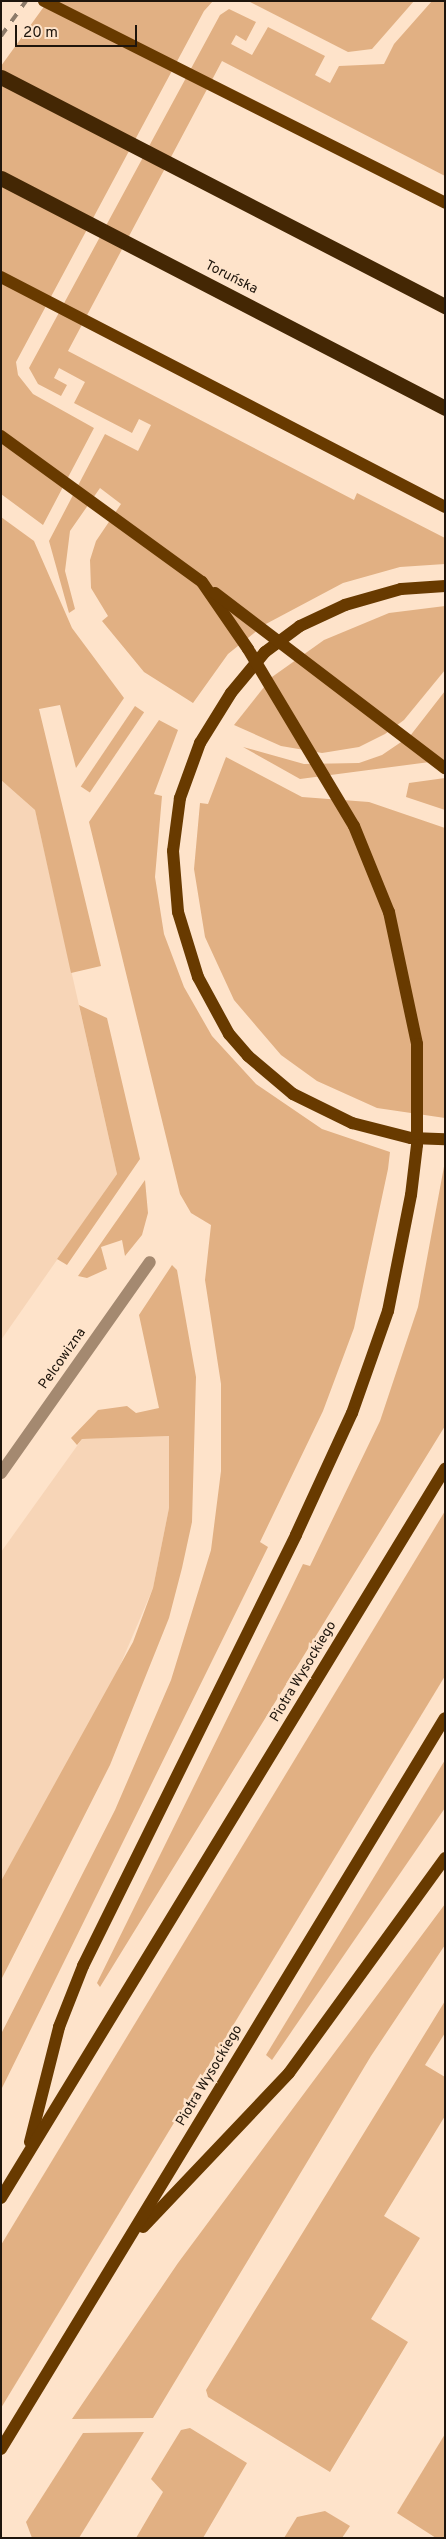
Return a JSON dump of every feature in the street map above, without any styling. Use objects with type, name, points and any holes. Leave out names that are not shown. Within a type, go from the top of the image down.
[{"type":"highway","points":[[1,77],[445,306]]},
{"type":"highway","name":"Toruńska","points":[[1,178],[445,408]]},
{"type":"main road","points":[[44,1],[209,87],[445,203]]},
{"type":"main road","points":[[1,277],[445,507]]},
{"type":"main road","points":[[1,436],[202,582],[445,768]]},
{"type":"main road","points":[[20,2166],[59,2026],[83,1966],[296,1535],[352,1413],[388,1311],[414,1175],[417,1044],[389,912],[354,826],[248,648],[202,582]]},
{"type":"main road","points":[[445,586],[372,597],[300,626],[255,663],[216,716],[200,742],[180,798],[175,882],[178,912],[198,977],[229,1034],[270,1077],[321,1109],[380,1132],[445,1139]]},
{"type":"main road","name":"Piotra Wysockiego","points":[[1,2198],[445,1469]]},
{"type":"main road","name":"Piotra Wysockiego","points":[[1,2449],[128,2243],[445,1718]]},
{"type":"main road","points":[[128,2243],[289,2073],[445,1858]]},
{"type":"street","name":"Pelcowizna","points":[[1,1473],[150,1262]]},
{"type":"shaded area","points":[[48,1],[213,1],[204,11],[16,362],[18,375],[33,394],[94,428],[43,525],[1,494],[1,66]]},
{"type":"shaded area","points":[[248,1],[414,1],[372,49],[348,52]]},
{"type":"shaded area","points":[[432,1],[445,1],[445,176],[222,61],[68,351],[354,500],[357,493],[445,538],[445,564],[400,567],[343,583],[264,625],[228,654],[193,703],[144,672],[102,621],[108,616],[91,588],[90,560],[96,541],[121,504],[100,488],[70,531],[65,571],[75,609],[69,613],[49,541],[105,434],[138,451],[151,425],[139,419],[132,433],[74,403],[85,382],[59,368],[54,378],[67,385],[61,396],[38,384],[29,368],[220,15],[229,9],[256,22],[246,41],[236,35],[231,44],[252,55],[268,27],[325,56],[315,75],[330,83],[339,66],[384,64],[394,44]]},
{"type":"shaded area","points":[[1,517],[34,541],[72,628],[124,698],[76,768],[60,705],[39,709],[101,966],[71,973],[35,810],[1,780]]},
{"type":"shaded area","points":[[445,606],[445,670],[404,720],[385,734],[359,747],[322,753],[281,746],[234,725],[272,677],[324,640],[389,613]]},
{"type":"shaded area","points":[[445,691],[445,760],[300,779],[243,747],[304,764],[359,763],[382,755],[410,736]]},
{"type":"shaded area","points":[[135,706],[144,712],[90,793],[81,786]]},
{"type":"shaded area","points":[[159,720],[178,730],[154,794],[162,796],[155,877],[164,934],[184,987],[212,1036],[256,1084],[322,1129],[390,1152],[354,1328],[323,1411],[260,1542],[268,1547],[1,2090],[1,2034],[115,1810],[171,1680],[211,1550],[221,1471],[221,1384],[205,1280],[211,1225],[191,1213],[180,1194],[89,822]]},
{"type":"shaded area","points":[[226,757],[302,797],[369,802],[445,828],[445,1118],[377,1108],[317,1081],[281,1055],[234,1000],[205,937],[194,869],[200,803],[208,804]]},
{"type":"shaded area","points":[[445,778],[445,810],[406,797],[409,783]]},
{"type":"shaded area","points":[[1,780],[35,810],[117,1174],[1,1340]]},
{"type":"shaded area","points":[[79,1005],[107,1018],[140,1159],[67,1265],[57,1259],[117,1174]]},
{"type":"shaded area","points":[[445,1161],[445,1426],[100,1987],[97,1983],[303,1564],[310,1566],[380,1421],[418,1307]]},
{"type":"shaded area","points":[[145,1180],[148,1213],[142,1235],[125,1256],[122,1240],[101,1247],[107,1269],[87,1278],[78,1276]]},
{"type":"shaded area","points":[[172,1265],[177,1270],[196,1377],[192,1522],[182,1568],[169,1618],[110,1765],[1,1980],[1,1881],[133,1642],[153,1588],[169,1508],[169,1436],[82,1439],[77,1445],[71,1438],[98,1410],[127,1406],[136,1413],[159,1408],[139,1315]]},
{"type":"shaded area","points":[[169,1436],[169,1508],[153,1588],[113,1682],[1,1881],[1,1552],[82,1439]]},
{"type":"shaded area","points":[[445,1511],[445,1676],[1,2408],[1,2245]]},
{"type":"shaded area","points":[[445,1760],[445,1808],[272,2060],[266,2055]]},
{"type":"shaded area","points":[[445,1904],[445,1945],[371,2056],[153,2418],[72,2419],[178,2263]]},
{"type":"shaded area","points":[[445,2001],[445,2033],[425,2065],[445,2077],[445,2116],[384,2216],[420,2238],[371,2319],[408,2342],[330,2472],[208,2397],[206,2390]]},
{"type":"shaded area","points":[[190,2428],[247,2463],[203,2538],[136,2538],[163,2492],[151,2479],[181,2430]]},
{"type":"shaded area","points":[[144,2432],[79,2538],[32,2538],[26,2522],[83,2433]]},
{"type":"shaded area","points":[[445,2434],[445,2538],[436,2538],[397,2513]]},
{"type":"shaded area","points":[[325,2511],[350,2526],[342,2538],[284,2538],[297,2517]]},
{"type":"railway","points":[[1,36],[26,1]]}]
